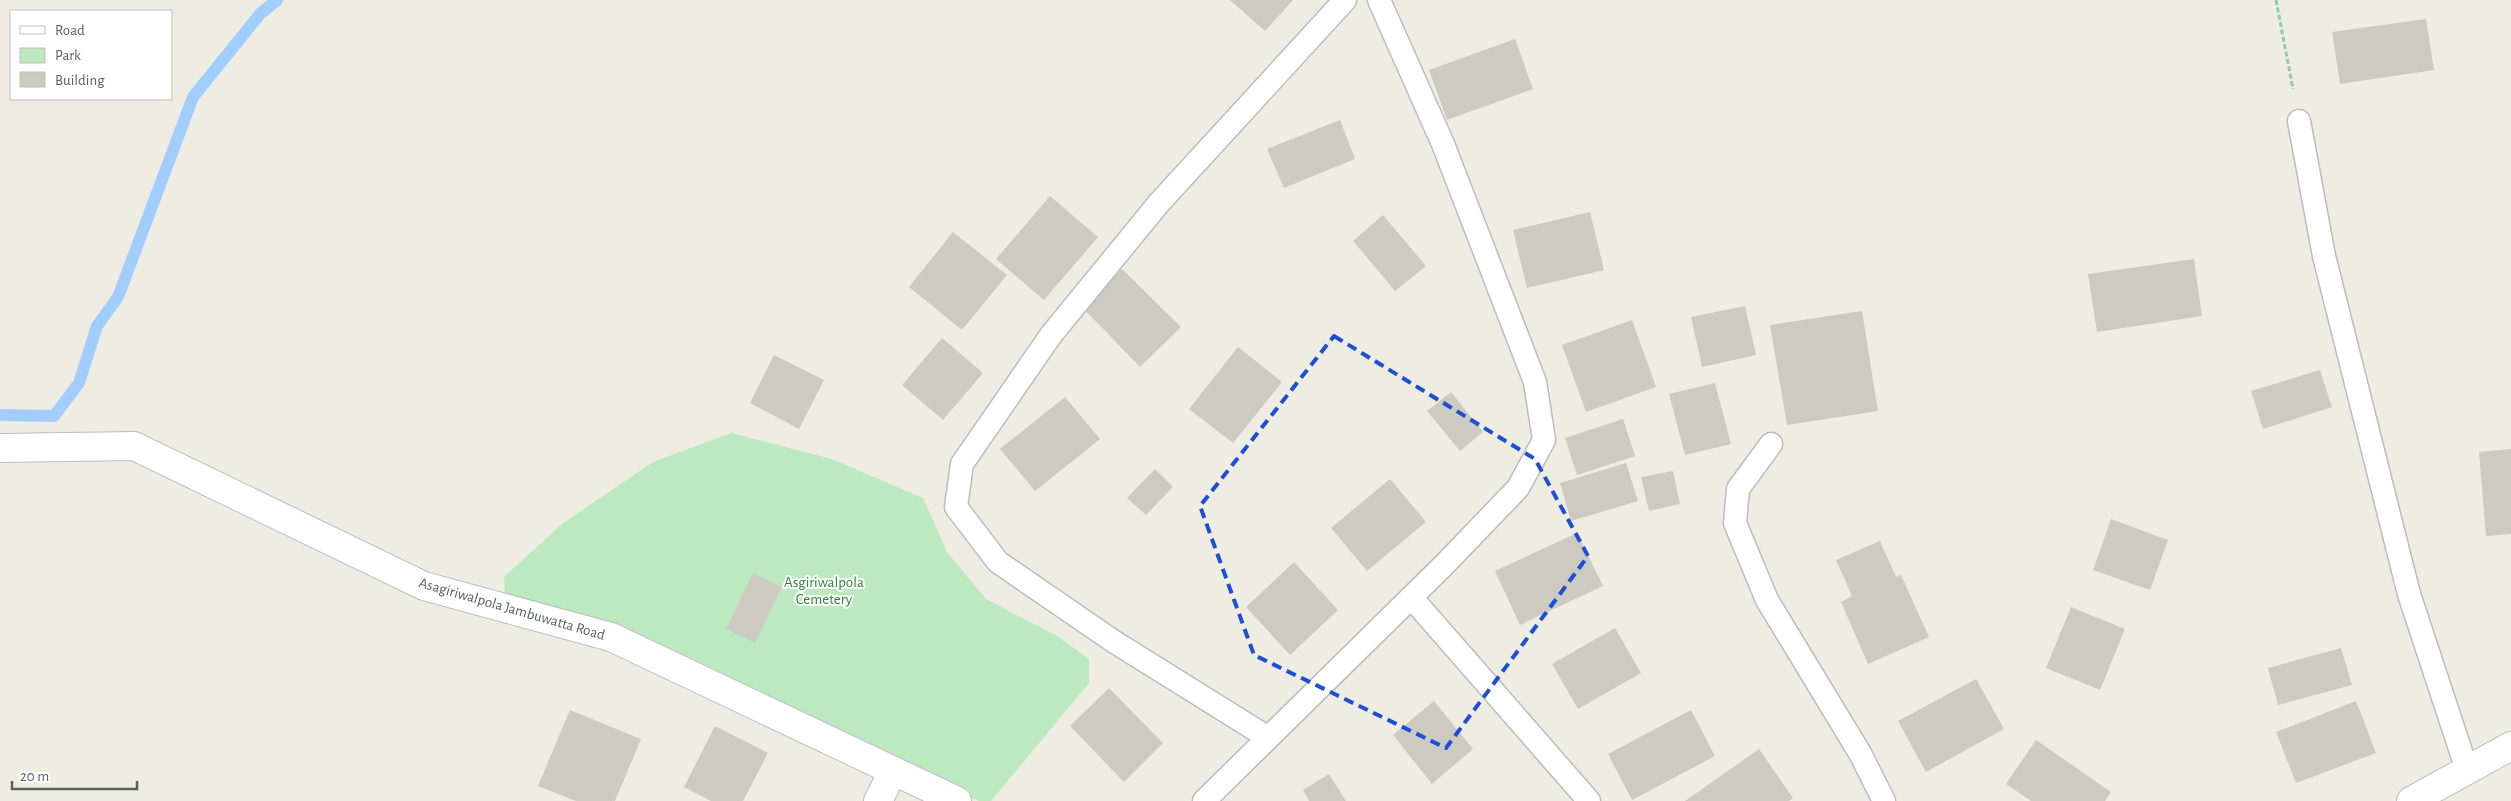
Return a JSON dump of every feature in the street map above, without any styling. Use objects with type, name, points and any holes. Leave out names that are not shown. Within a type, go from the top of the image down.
[{"type":"street","name":"Asagiriwalpola Jambuwatta Road","points":[[0,448],[134,446],[424,586],[611,637],[957,801]]},
{"type":"street","points":[[2411,801],[2511,746]]},
{"type":"street","points":[[878,801],[893,771]]},
{"type":"lane","points":[[1267,737],[1113,641],[998,562],[956,507],[962,464],[1051,335],[1159,203],[1345,0]]},
{"type":"lane","points":[[1204,801],[1411,597],[1518,488],[1544,440],[1535,382],[1443,144],[1379,0]]},
{"type":"lane","points":[[2300,121],[2324,256],[2409,594],[2466,770]]},
{"type":"lane","points":[[1771,444],[1738,489],[1735,523],[1767,600],[1861,755],[1884,801]]},
{"type":"lane","points":[[1411,597],[1589,801]]},
{"type":"path","points":[[2276,0],[2300,121]]},
{"type":"highlighted area","points":[[1334,336],[1535,459],[1588,556],[1446,748],[1254,655],[1200,506]]},
{"type":"green space","name":"Asgiriwalpola Cemetery","points":[[731,433],[832,459],[923,498],[947,552],[986,599],[1057,636],[1089,659],[1089,683],[991,801],[979,801],[773,703],[505,594],[504,577],[563,523],[653,462]]},
{"type":"building","points":[[1230,0],[1293,0],[1265,31]]},
{"type":"building","points":[[2426,19],[2434,70],[2340,84],[2332,32]]},
{"type":"building","points":[[1515,39],[1533,89],[1447,120],[1429,70]]},
{"type":"building","points":[[1340,120],[1355,159],[1284,188],[1267,149]]},
{"type":"building","points":[[1050,196],[1098,237],[1044,300],[996,259]]},
{"type":"building","points":[[1590,212],[1604,270],[1527,288],[1513,230]]},
{"type":"building","points":[[1383,215],[1426,266],[1395,291],[1353,241]]},
{"type":"building","points":[[953,232],[1007,275],[962,330],[909,287]]},
{"type":"building","points":[[2194,259],[2202,316],[2097,332],[2088,274]]},
{"type":"building","points":[[1122,269],[1181,327],[1140,367],[1083,308]]},
{"type":"building","points":[[1745,306],[1756,355],[1702,367],[1691,317]]},
{"type":"building","points":[[1862,311],[1878,411],[1787,425],[1770,325]]},
{"type":"building","points":[[1632,320],[1656,387],[1586,412],[1562,345]]},
{"type":"building","points":[[942,338],[983,373],[943,420],[902,385]]},
{"type":"building","points":[[1238,347],[1282,382],[1233,443],[1189,409]]},
{"type":"building","points":[[774,355],[824,380],[799,429],[750,403]]},
{"type":"building","points":[[2320,370],[2332,407],[2263,429],[2251,391]]},
{"type":"building","points":[[1715,383],[1731,444],[1685,455],[1669,394]]},
{"type":"building","points":[[1451,392],[1483,432],[1460,451],[1427,411]]},
{"type":"building","points":[[1065,397],[1100,439],[1035,491],[1000,449]]},
{"type":"building","points":[[1623,419],[1635,456],[1577,475],[1565,438]]},
{"type":"building","points":[[2511,449],[2511,534],[2486,536],[2479,452]]},
{"type":"building","points":[[1626,463],[1638,501],[1571,521],[1560,483]]},
{"type":"building","points":[[1155,469],[1173,487],[1146,515],[1127,498]]},
{"type":"building","points":[[1673,471],[1680,504],[1649,511],[1641,477]]},
{"type":"building","points":[[1390,479],[1426,522],[1367,571],[1331,528]]},
{"type":"building","points":[[2111,519],[2168,540],[2150,590],[2093,570]]},
{"type":"building","points":[[1577,533],[1603,586],[1520,625],[1495,571]]},
{"type":"building","points":[[1880,541],[1896,577],[1901,575],[1929,637],[1868,664],[1841,602],[1852,596],[1836,560]]},
{"type":"building","points":[[1294,562],[1338,610],[1290,655],[1246,607]]},
{"type":"building","points":[[753,573],[782,587],[755,643],[726,629]]},
{"type":"building","points":[[2071,607],[2125,629],[2100,690],[2046,668]]},
{"type":"building","points":[[1615,628],[1641,673],[1578,709],[1552,664]]},
{"type":"building","points":[[2341,648],[2352,685],[2278,705],[2268,668]]},
{"type":"building","points":[[1976,679],[2004,729],[1926,772],[1898,721]]},
{"type":"building","points":[[1109,688],[1163,743],[1124,782],[1070,726]]},
{"type":"building","points":[[1434,701],[1473,749],[1432,784],[1393,735]]},
{"type":"building","points":[[2356,701],[2376,753],[2296,783],[2276,732]]},
{"type":"building","points":[[570,710],[641,739],[615,801],[576,801],[538,786]]},
{"type":"building","points":[[1691,710],[1715,756],[1632,800],[1608,754]]},
{"type":"building","points":[[715,726],[768,753],[743,801],[711,801],[684,787]]},
{"type":"building","points":[[2036,740],[2111,792],[2105,801],[2031,801],[2006,784]]},
{"type":"building","points":[[1759,749],[1793,798],[1789,801],[1685,801]]},
{"type":"building","points":[[1329,774],[1346,801],[1309,801],[1303,790]]},
{"type":"waterway","points":[[0,415],[54,416],[79,383],[97,326],[118,297],[193,97],[260,14],[277,0]]}]
